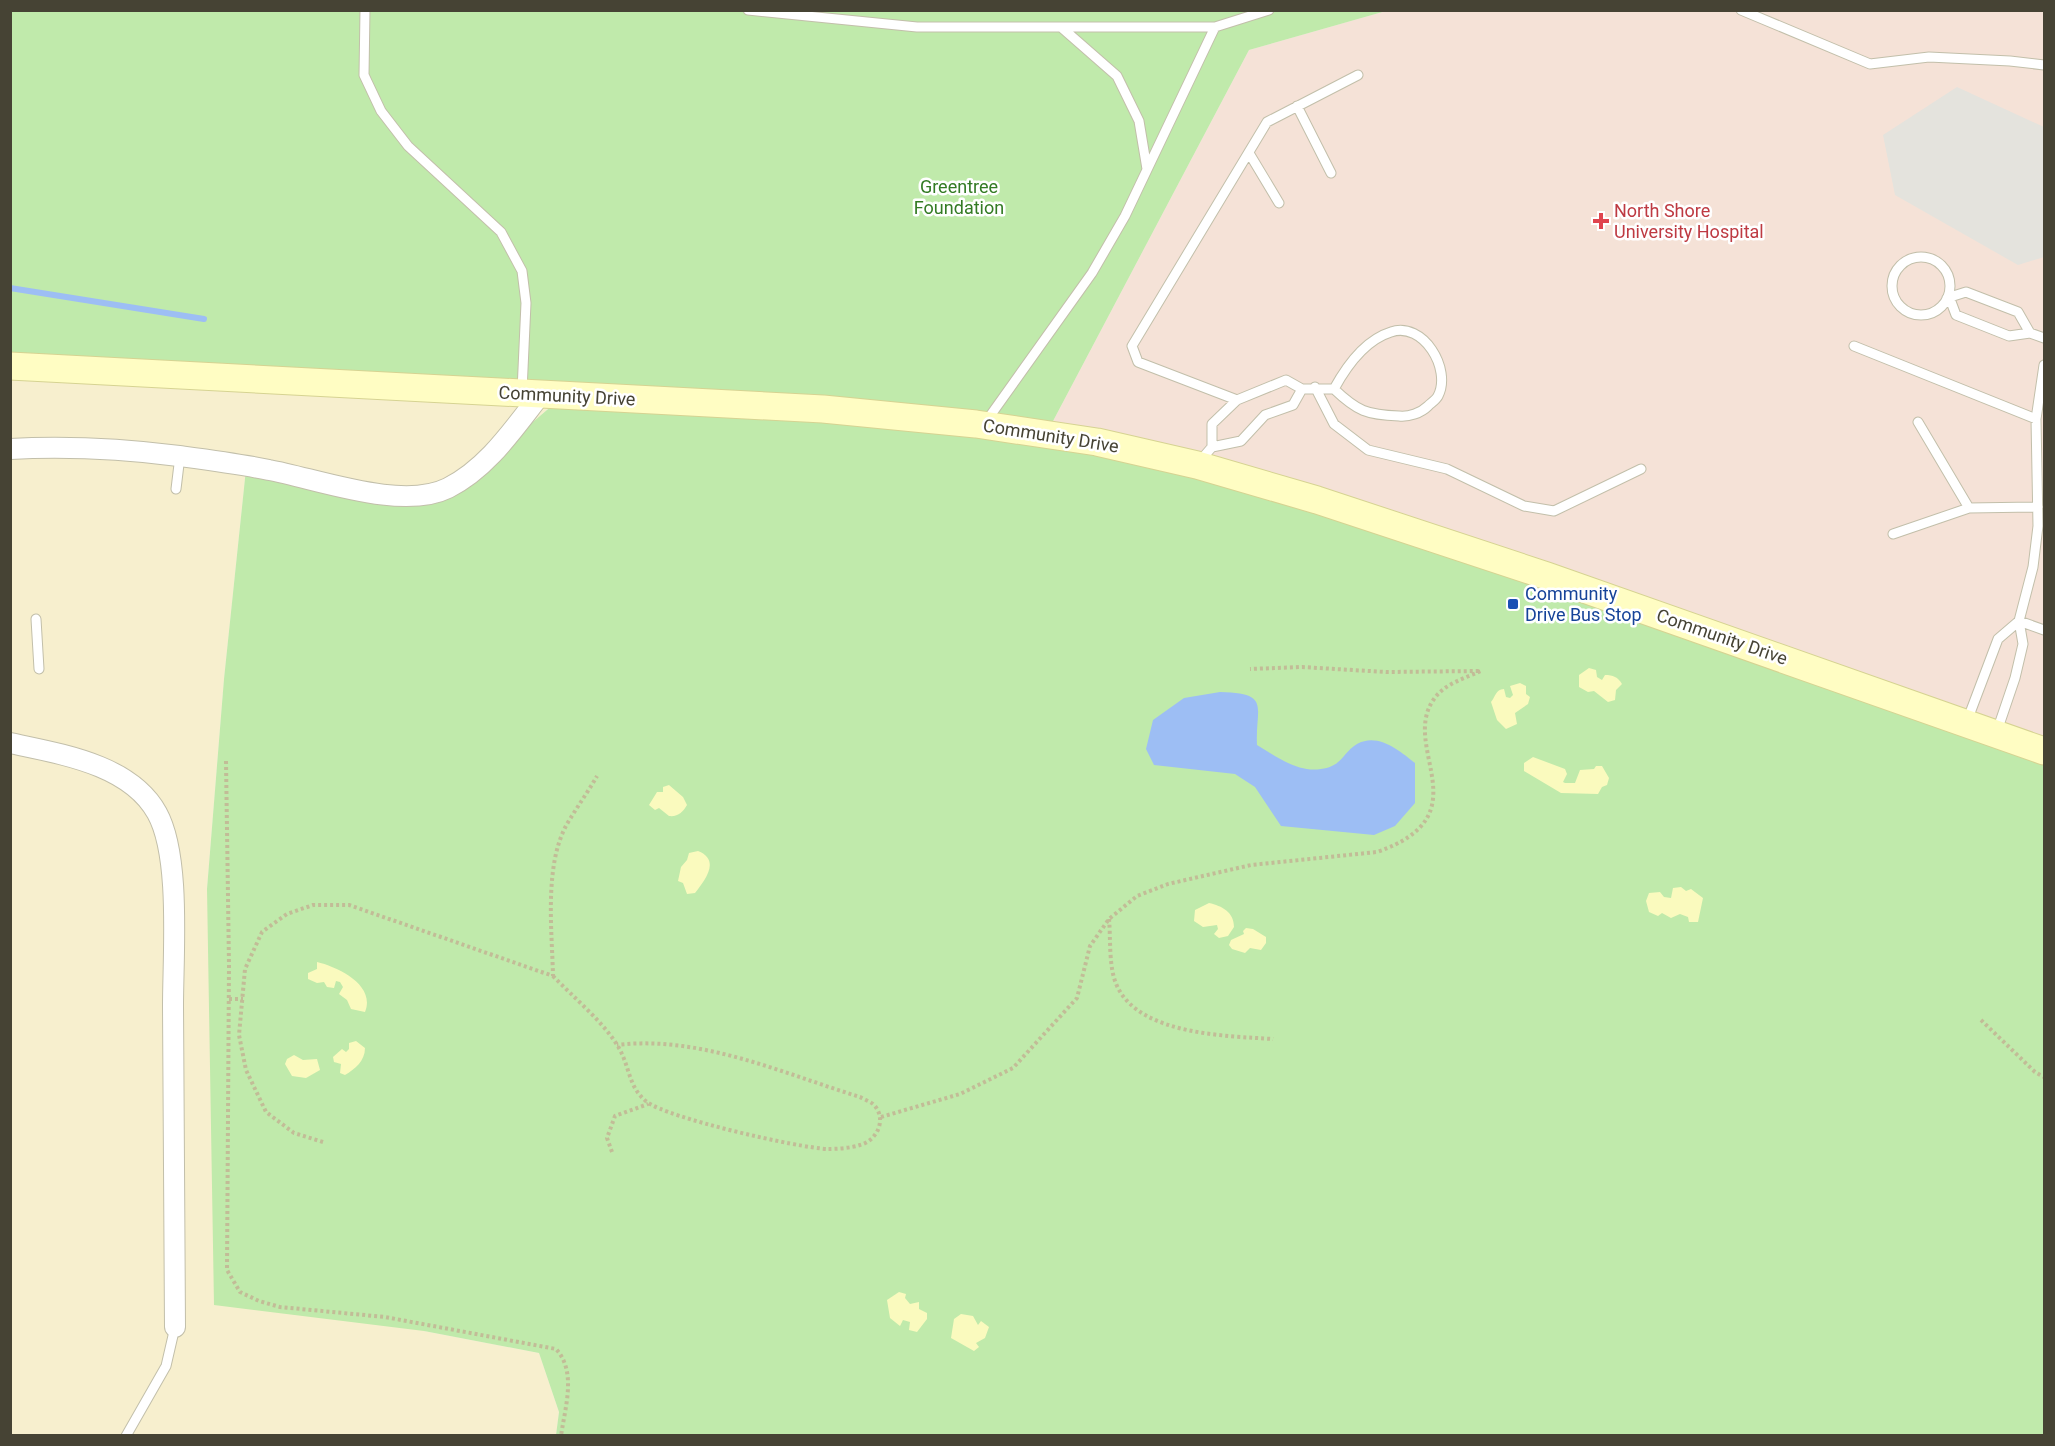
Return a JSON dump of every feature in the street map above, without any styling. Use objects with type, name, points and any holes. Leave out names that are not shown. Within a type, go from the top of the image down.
[{"type":"main road","name":"Community Drive","points":[[10,366],[823,408],[984,425],[1204,456],[1317,500],[1514,565],[2044,751]]},
{"type":"street","points":[[10,449],[90,449],[180,456],[268,470],[385,494],[422,495],[447,488],[475,469],[500,446],[531,394]]},
{"type":"street","points":[[10,743],[60,754],[114,773],[136,787],[157,812],[168,839],[173,922],[176,1328]]},
{"type":"lane","points":[[366,10],[364,75],[381,111],[408,146],[470,206],[501,232],[522,271],[531,394]]},
{"type":"lane","points":[[748,10],[916,27],[1215,27],[1269,10]]},
{"type":"lane","points":[[1742,10],[1870,64],[1929,57],[2044,65]]},
{"type":"lane","points":[[1061,27],[1117,75],[1139,121],[1147,169]]},
{"type":"lane","points":[[984,425],[1092,273],[1147,169],[1215,27]]},
{"type":"lane","points":[[1237,400],[1138,362],[1132,346],[1267,122],[1358,75]]},
{"type":"lane","points":[[1297,106],[1331,173]]},
{"type":"lane","points":[[1249,153],[1279,203]]},
{"type":"lane","points":[[2030,333],[2018,312],[1966,292],[1948,299],[1933,312],[1913,314],[1904,309],[1893,294],[1894,274],[1907,260],[1916,257],[1933,259],[1946,272],[1948,299],[1956,315],[2009,336],[2030,333],[2044,338]]},
{"type":"lane","points":[[1204,456],[1212,424],[1237,400],[1286,380],[1302,389],[1315,387],[1334,389],[1354,408],[1371,413],[1405,417],[1423,411],[1438,397],[1442,378],[1430,346],[1413,333],[1392,331],[1371,343],[1345,369],[1334,389]]},
{"type":"lane","points":[[1854,346],[2036,419]]},
{"type":"lane","points":[[1997,733],[2015,678],[2023,644],[2019,621],[2033,567],[2038,507],[2036,419],[2044,365]]},
{"type":"lane","points":[[1315,387],[1334,424],[1368,450],[1447,469],[1524,506],[1554,510],[1641,468]]},
{"type":"lane","points":[[1204,456],[1240,441],[1265,415],[1293,405],[1302,389]]},
{"type":"lane","points":[[1918,422],[1969,508]]},
{"type":"lane","points":[[176,489],[180,456]]},
{"type":"lane","points":[[1893,534],[1969,508],[2038,507]]},
{"type":"lane","points":[[36,619],[39,669]]},
{"type":"lane","points":[[1967,723],[1998,639],[2019,621]]},
{"type":"lane","points":[[2019,621],[2044,630]]},
{"type":"lane","points":[[126,1436],[166,1366],[176,1328]]},
{"type":"path","points":[[881,1116],[960,1094],[1013,1068],[1077,998],[1090,946],[1109,919],[1137,896],[1168,884],[1251,865],[1377,852],[1395,846],[1424,822],[1434,794],[1425,729],[1434,699],[1445,687],[1481,671],[1386,672],[1302,666],[1250,669]]},
{"type":"path","points":[[226,761],[229,999],[226,1270],[240,1292],[280,1307],[385,1317],[556,1349],[564,1358],[569,1374],[561,1436]]},
{"type":"path","points":[[553,976],[551,887],[558,854],[567,825],[597,776]]},
{"type":"path","points":[[323,1142],[294,1132],[266,1112],[246,1070],[239,1035],[245,969],[262,932],[287,914],[313,905],[349,905],[553,976],[617,1045],[633,1089],[648,1104],[742,1132],[828,1149],[860,1146],[872,1139],[879,1128],[881,1116],[874,1105],[860,1097],[758,1064],[667,1043],[642,1042],[617,1045]]},
{"type":"path","points":[[1109,919],[1113,970],[1117,987],[1133,1010],[1162,1022],[1211,1035],[1273,1039]]},
{"type":"path","points":[[229,999],[243,999]]},
{"type":"path","points":[[1981,1020],[2034,1072],[2044,1077]]},
{"type":"path","points":[[612,1152],[607,1138],[615,1116],[648,1104]]},
{"type":"shaded area","name":"North Shore University Hospital","points":[[1386,11],[2044,11],[2044,750],[1043,440],[1249,50]]},
{"type":"shaded area","points":[[1957,87],[2044,127],[2044,257],[2018,265],[1895,195],[1883,135]]},
{"type":"shaded area","points":[[10,367],[562,397],[472,474],[425,497],[246,469],[224,679],[207,889],[424,1331],[539,1353],[559,1412],[556,1435],[11,1435]]},
{"type":"green space","name":"Greentree Foundation","points":[[10,11],[1386,11],[1249,50],[1043,440],[1208,472],[2044,750],[2044,1435],[556,1435],[559,1412],[539,1353],[424,1331],[214,1305],[207,889],[224,679],[246,469],[385,497],[472,474],[561,398],[11,367]]},
{"type":"sand","points":[[1589,668],[1596,670],[1597,677],[1602,680],[1605,675],[1608,675],[1615,677],[1622,684],[1616,690],[1615,700],[1608,702],[1594,691],[1588,692],[1579,687],[1579,675]]},
{"type":"sand","points":[[1520,683],[1526,686],[1526,694],[1530,697],[1528,704],[1515,713],[1517,724],[1506,729],[1497,720],[1491,702],[1497,692],[1504,689],[1506,697],[1510,698],[1513,695],[1510,686]]},
{"type":"sand","points":[[1533,757],[1565,769],[1567,774],[1563,782],[1565,783],[1575,783],[1580,770],[1602,766],[1609,778],[1607,785],[1602,787],[1598,794],[1561,793],[1524,771],[1524,763]]},
{"type":"sand","points":[[669,785],[683,797],[687,805],[675,816],[669,816],[659,808],[655,810],[649,805],[657,792],[663,792],[663,787]]},
{"type":"sand","points":[[698,851],[709,860],[709,870],[695,893],[687,894],[683,883],[678,881],[681,867],[689,853]]},
{"type":"sand","points":[[1681,887],[1686,891],[1691,889],[1703,898],[1698,922],[1689,922],[1688,917],[1680,914],[1671,918],[1662,913],[1658,916],[1649,912],[1646,901],[1649,893],[1660,892],[1664,897],[1671,898],[1673,888]]},
{"type":"sand","points":[[1209,903],[1223,908],[1232,917],[1234,927],[1228,936],[1219,938],[1214,934],[1218,929],[1217,925],[1203,927],[1194,921],[1195,910]]},
{"type":"sand","points":[[1246,928],[1253,929],[1266,937],[1266,943],[1261,950],[1250,948],[1245,953],[1232,949],[1229,945],[1231,940],[1244,934],[1243,931]]},
{"type":"sand","points":[[317,962],[344,973],[360,986],[367,1002],[365,1012],[351,1009],[347,1000],[339,994],[343,987],[340,982],[336,981],[334,988],[327,987],[324,982],[317,983],[308,979],[308,973],[317,969]]},
{"type":"sand","points":[[356,1041],[365,1048],[363,1057],[349,1073],[345,1075],[340,1073],[341,1064],[334,1062],[333,1057],[342,1049],[346,1052],[349,1049],[349,1043]]},
{"type":"sand","points":[[294,1055],[303,1060],[317,1059],[320,1070],[306,1078],[292,1076],[285,1064],[287,1059]]},
{"type":"sand","points":[[899,1292],[906,1294],[905,1298],[910,1304],[919,1302],[919,1309],[927,1313],[927,1319],[917,1332],[909,1330],[910,1322],[903,1320],[900,1326],[890,1318],[887,1300]]},
{"type":"sand","points":[[961,1314],[973,1316],[978,1325],[981,1321],[989,1327],[985,1338],[976,1343],[979,1347],[974,1351],[951,1338],[954,1319]]},
{"type":"water","points":[[1220,692],[1247,695],[1254,699],[1258,712],[1257,745],[1295,766],[1312,770],[1321,769],[1334,765],[1357,744],[1365,741],[1373,740],[1388,744],[1415,763],[1415,803],[1395,826],[1374,835],[1281,826],[1255,787],[1235,774],[1154,765],[1146,749],[1153,720],[1184,698]]},
{"type":"waterway","points":[[10,288],[204,319]]},
{"type":"place","name":"North Shore University Hospital","points":[[1601,221]]},
{"type":"place","name":"Community Drive Bus Stop","points":[[1513,604]]}]
